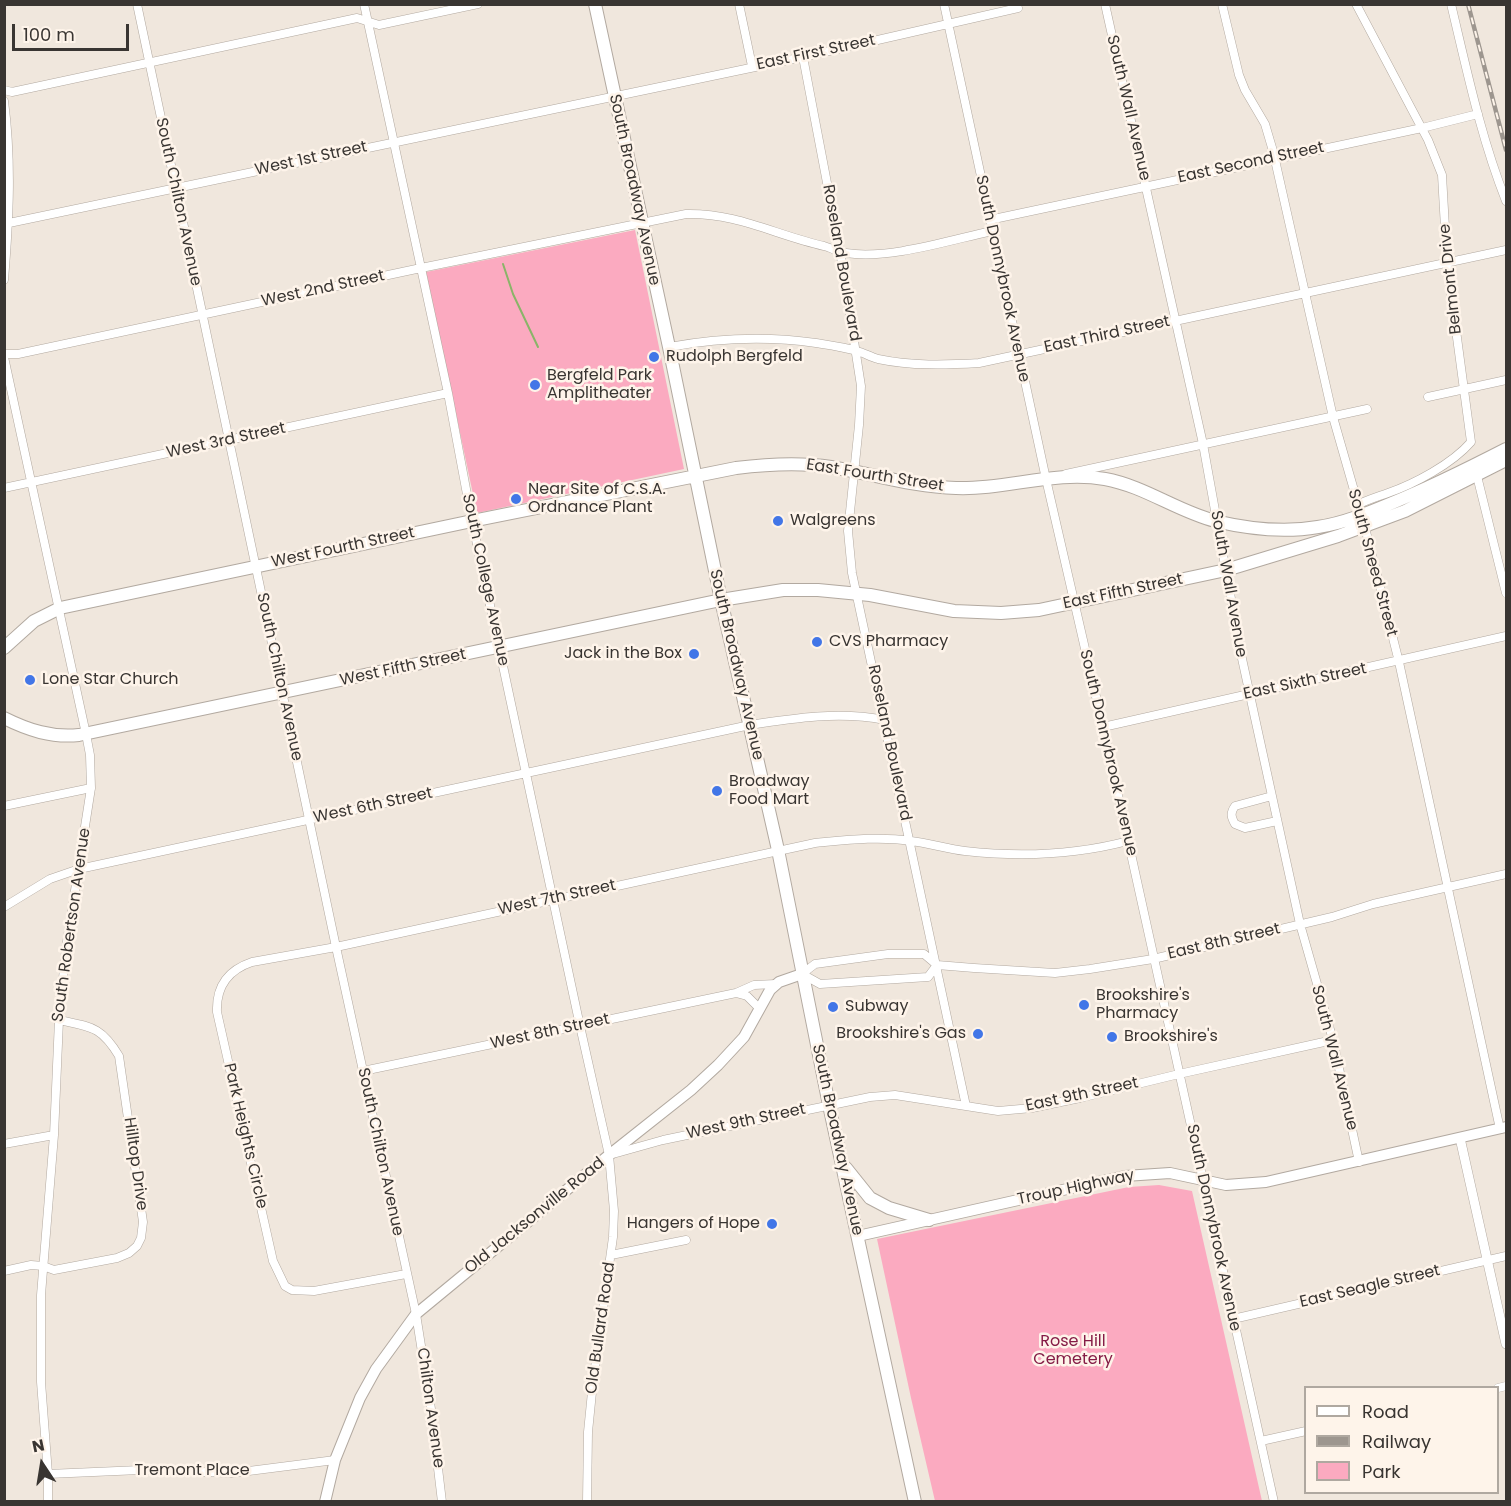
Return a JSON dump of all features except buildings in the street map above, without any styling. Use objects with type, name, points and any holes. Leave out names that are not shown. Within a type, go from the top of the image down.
[{"type":"main road","name":"South Broadway Avenue","points":[[595,4],[669,347],[720,600],[778,850],[829,1105],[915,1502]]},
{"type":"main road","name":"East Fifth Street","points":[[720,600],[783,590],[818,590],[856,593],[932,608],[980,613],[1039,610],[1226,570],[1439,483],[1506,449]]},
{"type":"main road","name":"East Fifth Street","points":[[1217,521],[1259,529],[1285,530],[1320,527],[1429,500],[1506,460]]},
{"type":"main road","name":"East Fourth Street","points":[[694,475],[736,468],[792,464],[818,465],[900,482],[953,488],[981,488],[1050,478],[1095,477],[1117,481],[1217,521]]},
{"type":"main road","name":"West Fourth Street","points":[[4,648],[34,621],[60,608],[694,475]]},
{"type":"main road","name":"West Fifth Street","points":[[4,718],[40,733],[62,736],[86,734],[720,600]]},
{"type":"main road","points":[[776,984],[802,974]]},
{"type":"main road","name":"Old Jacksonville Road","points":[[325,1502],[335,1460],[360,1398],[376,1370],[416,1314],[609,1155],[692,1090],[744,1037],[770,990],[776,984]]},
{"type":"main road","name":"Troup Highway","points":[[858,1236],[1125,1176],[1170,1173],[1226,1185],[1255,1183],[1359,1162],[1503,1128]]},
{"type":"main road","points":[[842,1162],[870,1198],[889,1208],[928,1220]]},
{"type":"street","name":"South Chilton Avenue","points":[[137,4],[405,1274],[416,1314]]},
{"type":"street","name":"South College Avenue","points":[[363,4],[448,393],[472,521],[609,1155]]},
{"type":"street","points":[[4,90],[12,92],[357,18],[379,25],[478,4]]},
{"type":"street","points":[[739,4],[752,66]]},
{"type":"street","name":"South Donnybrook Avenue","points":[[944,4],[989,219],[1050,478],[1074,603],[1274,1502]]},
{"type":"street","name":"South Wall Avenue","points":[[1105,4],[1203,444],[1249,693],[1277,821],[1300,924],[1333,1040],[1359,1162]]},
{"type":"street","name":"South Sneed Street","points":[[1222,4],[1239,75],[1265,124],[1274,158],[1334,417],[1399,662],[1446,887],[1503,1128]]},
{"type":"street","name":"Belmont Drive","points":[[1356,4],[1437,157],[1442,175],[1446,263],[1471,442],[1437,470],[1389,493],[1371,498],[1361,516]]},
{"type":"street","points":[[1450,4],[1478,114],[1506,201]]},
{"type":"street","name":"East First Street","points":[[614,96],[803,57],[1018,8]]},
{"type":"street","name":"Roseland Boulevard","points":[[803,57],[840,251],[861,386],[860,425],[849,531],[852,573],[966,1106]]},
{"type":"street","name":"West 1st Street","points":[[9,223],[614,96]]},
{"type":"street","points":[[4,101],[10,153],[9,223],[4,280]]},
{"type":"street","name":"East Second Street","points":[[989,219],[1422,128],[1478,114]]},
{"type":"street","points":[[641,222],[686,214],[725,216],[808,243],[860,254],[897,252],[992,231]]},
{"type":"street","name":"West 2nd Street","points":[[4,355],[202,316],[641,222]]},
{"type":"street","name":"East Third Street","points":[[669,347],[704,340],[755,339],[814,343],[855,350],[877,358],[945,364],[979,363],[1506,250]]},
{"type":"street","name":"South Robertson Avenue","points":[[4,355],[90,755],[91,788],[66,948],[59,1020],[54,1135],[41,1295],[40,1382],[48,1474],[48,1502]]},
{"type":"street","points":[[1428,397],[1506,380]]},
{"type":"street","name":"West 3rd Street","points":[[4,488],[448,393]]},
{"type":"street","name":"East Fourth Street","points":[[1050,478],[1082,469],[1367,409]]},
{"type":"street","points":[[1477,476],[1506,593]]},
{"type":"street","name":"East Sixth Street","points":[[1103,727],[1506,636]]},
{"type":"street","name":"West 6th Street","points":[[4,907],[50,879],[79,869],[750,725],[826,716],[863,716],[885,720]]},
{"type":"street","points":[[4,806],[91,788]]},
{"type":"street","points":[[1272,796],[1235,806],[1231,811],[1231,817],[1234,824],[1245,828],[1277,821]]},
{"type":"street","name":"West 7th Street","points":[[336,947],[815,843],[851,839],[909,840],[964,850],[1013,854],[1078,850],[1128,841]]},
{"type":"street","name":"East 8th Street","points":[[802,974],[814,964],[888,954],[924,954],[937,965],[1055,973],[1153,959],[1332,917],[1373,904],[1506,874]]},
{"type":"street","name":"Park Heights Circle","points":[[336,947],[241,965],[224,980],[217,1001],[217,1012],[273,1261],[285,1286],[292,1290],[314,1291],[405,1274]]},
{"type":"street","points":[[802,974],[820,984],[928,977],[937,965]]},
{"type":"street","name":"West 8th Street","points":[[363,1071],[736,993],[754,986],[776,984]]},
{"type":"street","points":[[736,993],[747,996],[760,1009]]},
{"type":"street","name":"Hilltop Drive","points":[[43,1266],[54,1270],[117,1258],[129,1253],[137,1246],[141,1238],[143,1222],[119,1056],[112,1044],[100,1032],[90,1027],[59,1020]]},
{"type":"street","name":"East 9th Street","points":[[829,1105],[895,1095],[998,1111],[1032,1108],[1333,1040]]},
{"type":"street","name":"West 9th Street","points":[[609,1155],[663,1140],[829,1105]]},
{"type":"street","name":"West 9th Street","points":[[642,1129],[650,1138],[663,1140]]},
{"type":"street","points":[[4,1144],[54,1135]]},
{"type":"street","points":[[1460,1138],[1506,1344]]},
{"type":"street","name":"Old Bullard Road","points":[[587,1502],[588,1432],[611,1256],[614,1211],[609,1155]]},
{"type":"street","points":[[611,1256],[686,1240]]},
{"type":"street","name":"East Seagle Street","points":[[1233,1319],[1506,1256]]},
{"type":"street","points":[[4,1271],[31,1265],[43,1266]]},
{"type":"street","name":"Chilton Avenue","points":[[416,1314],[431,1409],[442,1502]]},
{"type":"street","points":[[1261,1441],[1304,1431]]},
{"type":"street","name":"Tremont Place","points":[[48,1474],[140,1470],[233,1473],[335,1460]]},
{"type":"green space","points":[[635,230],[684,469],[477,513],[426,272]]},
{"type":"green space","name":"Rose Hill Cemetery","points":[[1159,1185],[1192,1191],[1262,1501],[935,1501],[877,1239],[1129,1187]]},
{"type":"waterway","points":[[503,264],[513,294],[538,347]]},
{"type":"railway","points":[[1468,4],[1506,150]]},
{"type":"place","name":"Rudolph Bergfeld","points":[[654,357]]},
{"type":"place","name":"Bergfeld Park Amplitheater","points":[[535,385]]},
{"type":"place","name":"Near Site of C.S.A. Ordnance Plant","points":[[516,499]]},
{"type":"place","name":"Walgreens","points":[[778,521]]},
{"type":"place","name":"CVS Pharmacy","points":[[817,642]]},
{"type":"place","name":"Jack in the Box","points":[[694,654]]},
{"type":"place","name":"Lone Star Church","points":[[30,680]]},
{"type":"place","name":"Broadway Food Mart","points":[[717,791]]},
{"type":"place","name":"Brookshire's Pharmacy","points":[[1084,1005]]},
{"type":"place","name":"Subway","points":[[833,1007]]},
{"type":"place","name":"Brookshire's Gas","points":[[978,1034]]},
{"type":"place","name":"Brookshire's","points":[[1112,1037]]},
{"type":"place","name":"Hangers of Hope","points":[[772,1224]]}]
